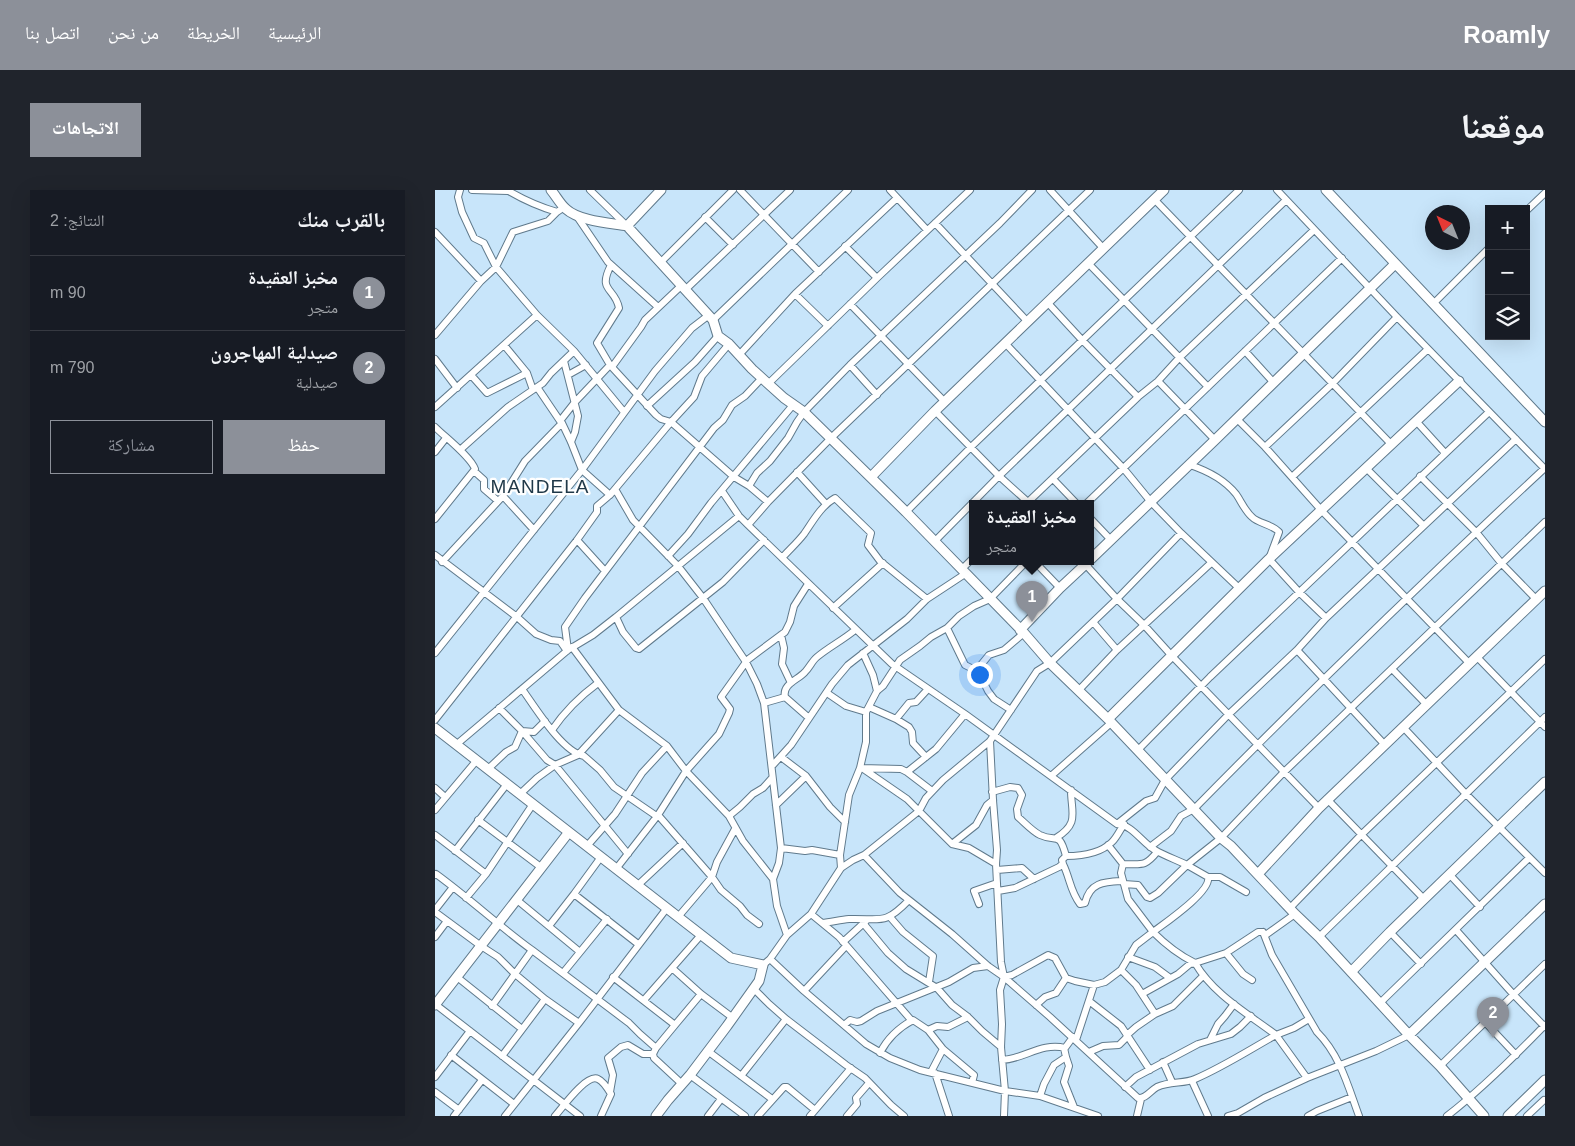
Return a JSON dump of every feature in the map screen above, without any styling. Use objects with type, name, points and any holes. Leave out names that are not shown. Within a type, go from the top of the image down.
[{"type":"street","points":[[460,190],[458,197],[474,238],[484,243],[497,268],[537,315],[574,351],[598,378],[624,412]]},
{"type":"street","points":[[472,190],[507,190],[532,203],[599,221],[627,226]]},
{"type":"street","points":[[551,190],[560,209]]},
{"type":"street","points":[[591,190],[711,317],[718,336],[729,344],[765,381],[804,412],[906,512],[1050,663],[1138,750],[1221,838],[1319,937],[1440,1066],[1484,1116]]},
{"type":"street","points":[[627,226],[661,190]]},
{"type":"street","points":[[661,262],[733,190]]},
{"type":"street","points":[[740,190],[819,272]]},
{"type":"street","points":[[443,562],[501,498],[525,461],[561,422],[575,402],[611,366],[645,320],[733,245],[790,190]]},
{"type":"street","points":[[435,653],[582,470],[663,361],[692,328],[711,317],[848,190]]},
{"type":"street","points":[[890,190],[927,230]]},
{"type":"street","points":[[569,649],[565,627],[638,526],[733,406],[765,381],[827,326],[970,190]]},
{"type":"street","points":[[749,486],[757,473],[770,461],[788,438],[804,412],[850,365],[1032,190]]},
{"type":"street","points":[[1050,190],[1103,248]]},
{"type":"street","points":[[748,525],[797,472],[1090,190]]},
{"type":"street","points":[[871,477],[935,411],[1164,190]]},
{"type":"street","points":[[906,512],[1123,300],[1239,190]]},
{"type":"street","points":[[1150,847],[1171,831],[1181,816],[1194,809],[1407,599],[1545,468],[1397,317],[1277,190]]},
{"type":"street","points":[[1326,190],[1545,422]]},
{"type":"street","points":[[1530,207],[1545,193]]},
{"type":"street","points":[[739,355],[795,294],[897,198]]},
{"type":"street","points":[[1154,199],[1391,444]]},
{"type":"street","points":[[975,500],[1286,200]]},
{"type":"street","points":[[435,335],[481,281],[497,268],[513,232],[548,222],[560,209]]},
{"type":"street","points":[[575,214],[611,265],[658,308]]},
{"type":"street","points":[[705,217],[733,245]]},
{"type":"street","points":[[935,223],[1027,321]]},
{"type":"street","points":[[1031,500],[1315,230]]},
{"type":"street","points":[[435,232],[481,281]]},
{"type":"street","points":[[845,246],[877,278]]},
{"type":"street","points":[[1434,303],[1487,250]]},
{"type":"street","points":[[1090,500],[1342,258]]},
{"type":"street","points":[[1088,263],[1208,387]]},
{"type":"street","points":[[1094,556],[1190,465],[1395,264]]},
{"type":"street","points":[[611,265],[605,277],[606,284],[618,302],[619,308],[597,343],[611,366],[661,419],[671,422],[734,476],[768,502]]},
{"type":"street","points":[[795,294],[827,326]]},
{"type":"street","points":[[1047,302],[1138,397]]},
{"type":"street","points":[[850,304],[945,402]]},
{"type":"street","points":[[435,407],[537,315]]},
{"type":"street","points":[[1265,447],[1332,384],[1397,317]]},
{"type":"street","points":[[647,406],[695,362],[718,336]]},
{"type":"street","points":[[1005,343],[1124,469],[1181,534],[1240,589]]},
{"type":"street","points":[[435,720],[577,540],[597,512],[597,506],[610,495],[671,422],[694,398],[702,376],[729,344]]},
{"type":"street","points":[[504,345],[527,373],[535,389],[561,422],[582,470],[610,495]]},
{"type":"street","points":[[1292,477],[1428,348]]},
{"type":"street","points":[[460,450],[508,407],[535,389],[574,351]]},
{"type":"street","points":[[1245,352],[1274,383]]},
{"type":"street","points":[[435,358],[457,388]]},
{"type":"street","points":[[564,360],[578,416],[571,442]]},
{"type":"street","points":[[568,375],[586,365]]},
{"type":"street","points":[[850,365],[877,395]]},
{"type":"street","points":[[471,375],[487,393],[527,373]]},
{"type":"street","points":[[1158,381],[1215,440]]},
{"type":"street","points":[[1051,776],[1109,721],[1171,656],[1269,560],[1459,381]]},
{"type":"street","points":[[668,556],[689,534],[707,508],[793,405]]},
{"type":"street","points":[[935,411],[1025,500]]},
{"type":"street","points":[[1138,750],[1201,686],[1489,412]]},
{"type":"street","points":[[1237,419],[1265,447],[1351,542],[1470,664]]},
{"type":"street","points":[[1416,421],[1445,453]]},
{"type":"street","points":[[435,428],[460,450],[473,465],[474,471],[484,480],[484,489],[501,498],[534,530]]},
{"type":"street","points":[[435,452],[446,438]]},
{"type":"street","points":[[1516,439],[1423,525],[1326,618],[1297,650],[1228,715],[1165,780],[1155,798],[1146,802],[1120,824],[1113,841],[1088,854],[1066,856],[1062,860],[1069,875],[1073,896],[1080,904],[1085,903],[1089,891],[1100,884],[1124,882],[1138,885],[1147,897],[1151,898],[1158,893],[1187,865],[1221,838],[1284,772],[1545,522]]},
{"type":"street","points":[[1190,465],[1204,469],[1225,482],[1252,518],[1275,527],[1279,532],[1269,560]]},
{"type":"street","points":[[1367,468],[1423,525]]},
{"type":"street","points":[[435,519],[474,471]]},
{"type":"street","points":[[797,472],[826,504]]},
{"type":"street","points":[[1421,476],[1476,532],[1502,564],[1536,599]]},
{"type":"street","points":[[1053,479],[1073,500]]},
{"type":"street","points":[[615,489],[633,520],[678,566],[703,598],[746,662],[757,684],[764,703],[773,766],[772,778],[781,848],[779,863],[773,879]]},
{"type":"street","points":[[722,491],[739,516],[855,630],[895,666],[965,714],[991,738],[1139,836],[1157,852],[1187,865],[1208,877],[1220,877],[1246,892]]},
{"type":"street","points":[[782,558],[798,541],[826,504],[837,498],[871,534],[868,543],[869,547],[883,563],[927,599]]},
{"type":"street","points":[[934,542],[969,506]]},
{"type":"street","points":[[457,744],[569,649],[593,635],[616,618],[739,516]]},
{"type":"street","points":[[1094,522],[1111,540]]},
{"type":"street","points":[[656,1116],[709,1052],[759,980],[767,962],[787,935],[811,914],[841,868],[864,855],[919,811],[932,791],[991,738],[1035,673],[1050,663],[1117,600],[1181,534]]},
{"type":"street","points":[[577,540],[605,572]]},
{"type":"street","points":[[616,618],[627,638],[635,648],[639,649],[723,582],[763,540]]},
{"type":"street","points":[[435,555],[517,617],[536,634],[551,640],[560,641],[585,662],[619,710],[667,746],[686,771],[729,816],[735,829],[773,879],[777,906],[787,935]]},
{"type":"street","points":[[1269,560],[1326,618]]},
{"type":"street","points":[[833,608],[883,563]]},
{"type":"street","points":[[1079,690],[1117,650],[1211,563]]},
{"type":"street","points":[[773,766],[791,745],[843,670],[907,619],[927,599],[963,572],[969,564]]},
{"type":"street","points":[[841,868],[840,855],[849,795],[861,768],[866,742],[867,710],[877,692],[900,660],[931,636],[947,628],[959,616],[974,606],[990,599],[1023,565]]},
{"type":"street","points":[[1038,565],[1060,588]]},
{"type":"street","points":[[976,670],[989,655],[1004,650],[1060,588],[1084,565]]},
{"type":"street","points":[[1091,565],[1117,600],[1144,625],[1171,656],[1319,808]]},
{"type":"street","points":[[616,869],[658,815],[686,771],[721,730],[729,709],[721,697],[746,662],[781,635],[788,626],[798,597],[808,584]]},
{"type":"street","points":[[1258,874],[1327,800],[1545,591]]},
{"type":"street","points":[[1093,622],[1117,650]]},
{"type":"street","points":[[947,628],[965,665],[976,670],[991,695],[1011,710]]},
{"type":"street","points":[[809,718],[785,697],[785,690],[807,671],[811,663],[818,656],[842,641],[855,630]]},
{"type":"street","points":[[781,635],[784,648],[782,664],[791,683]]},
{"type":"street","points":[[1297,650],[1385,745]]},
{"type":"street","points":[[863,653],[873,675],[877,692]]},
{"type":"street","points":[[1319,937],[1465,793],[1543,722],[1477,657]]},
{"type":"street","points":[[1141,994],[1190,964],[1226,953],[1252,934],[1263,932],[1267,934],[1293,911],[1361,835],[1545,659]]},
{"type":"street","points":[[1392,669],[1427,705]]},
{"type":"street","points":[[552,730],[576,700],[599,684]]},
{"type":"street","points":[[522,689],[564,743],[578,755],[584,756],[614,787],[655,815],[658,815],[721,890],[759,924]]},
{"type":"street","points":[[896,718],[909,703],[918,701],[928,689]]},
{"type":"street","points":[[827,692],[846,706],[896,718],[911,730],[913,743],[926,756]]},
{"type":"street","points":[[764,703],[785,697]]},
{"type":"street","points":[[499,708],[547,760],[555,765],[628,854]]},
{"type":"street","points":[[520,794],[555,765],[578,755],[619,710]]},
{"type":"street","points":[[907,772],[942,742],[965,714]]},
{"type":"street","points":[[523,732],[534,732],[545,721]]},
{"type":"street","points":[[1403,727],[1465,793],[1545,873]]},
{"type":"street","points":[[435,728],[731,958],[767,962],[879,1053],[905,1065],[1005,1091],[1040,1096],[1074,1107],[1084,1114],[1098,1116]]},
{"type":"street","points":[[488,769],[506,752],[515,747],[523,732]]},
{"type":"street","points":[[991,738],[1001,962],[1004,977],[1000,990],[1001,1047],[1005,1091],[1004,1116]]},
{"type":"street","points":[[587,846],[615,814],[642,773],[667,746]]},
{"type":"street","points":[[781,757],[806,776],[845,822]]},
{"type":"street","points":[[435,810],[477,760]]},
{"type":"street","points":[[861,768],[901,769],[932,791]]},
{"type":"street","points":[[861,768],[907,799],[952,844],[969,848],[996,867],[1021,868],[1034,879]]},
{"type":"street","points":[[776,805],[806,776]]},
{"type":"street","points":[[729,816],[753,794],[763,788],[772,778]]},
{"type":"street","points":[[1351,972],[1545,782]]},
{"type":"street","points":[[455,851],[507,784]]},
{"type":"street","points":[[435,788],[445,797]]},
{"type":"street","points":[[992,792],[1001,788],[1017,788],[1022,795],[1017,809],[1018,818],[1040,835],[1056,838],[1063,845],[1066,856]]},
{"type":"street","points":[[1056,838],[1069,829],[1074,815],[1071,804],[1071,790]]},
{"type":"street","points":[[952,844],[976,825],[987,805],[993,800]]},
{"type":"street","points":[[1327,800],[1424,899]]},
{"type":"street","points":[[466,898],[486,874],[533,804]]},
{"type":"street","points":[[478,820],[542,868]]},
{"type":"street","points":[[679,917],[712,877],[717,862],[735,829]]},
{"type":"street","points":[[569,832],[435,1004],[579,1116]]},
{"type":"street","points":[[435,835],[486,874]]},
{"type":"street","points":[[638,885],[683,843]]},
{"type":"street","points":[[1108,845],[1123,864]]},
{"type":"street","points":[[781,848],[812,850],[840,855]]},
{"type":"street","points":[[1123,864],[1145,864],[1157,852]]},
{"type":"street","points":[[864,855],[909,900],[988,966],[1004,977],[1075,1039],[1125,1087],[1141,1099]]},
{"type":"street","points":[[549,926],[601,857]]},
{"type":"street","points":[[1381,1002],[1529,858]]},
{"type":"street","points":[[998,891],[1015,888],[1063,864]]},
{"type":"street","points":[[1123,864],[1121,873],[1127,899],[1153,932],[1179,954],[1195,963],[1203,976],[1220,994],[1276,1035],[1307,1078]]},
{"type":"street","points":[[435,874],[498,925],[629,1023],[655,1051]]},
{"type":"street","points":[[1450,875],[1480,907]]},
{"type":"street","points":[[1004,977],[1012,975],[1048,955],[1055,958],[1066,978],[1075,982],[1094,985],[1105,982],[1121,970],[1136,945],[1197,897],[1207,884],[1208,877]]},
{"type":"street","points":[[979,904],[974,890],[997,883]]},
{"type":"street","points":[[453,887],[435,911],[481,946],[499,957],[515,974],[545,999],[579,1023]]},
{"type":"street","points":[[574,894],[638,944]]},
{"type":"street","points":[[517,900],[580,952]]},
{"type":"street","points":[[821,923],[848,919],[865,922],[890,917],[909,900]]},
{"type":"street","points":[[1228,1116],[1238,1113],[1264,1098],[1307,1078],[1409,1035],[1545,904]]},
{"type":"street","points":[[505,1116],[667,908]]},
{"type":"street","points":[[811,914],[845,944],[912,1021]]},
{"type":"street","points":[[890,917],[903,932],[933,956],[929,982]]},
{"type":"street","points":[[563,973],[607,919]]},
{"type":"street","points":[[435,937],[447,921]]},
{"type":"street","points":[[865,922],[888,953],[905,969],[937,988],[952,1005],[1001,1047]]},
{"type":"street","points":[[804,991],[865,922]]},
{"type":"street","points":[[1449,1115],[1516,1055],[1545,1026],[1513,994],[1456,930]]},
{"type":"street","points":[[1263,932],[1271,955],[1317,1032],[1328,1045],[1340,1065],[1359,1116]]},
{"type":"street","points":[[1390,932],[1421,964]]},
{"type":"street","points":[[644,1000],[701,935]]},
{"type":"street","points":[[492,1006],[532,950]]},
{"type":"street","points":[[1226,953],[1243,974],[1252,980]]},
{"type":"street","points":[[1128,958],[1155,967],[1170,978]]},
{"type":"street","points":[[1440,1066],[1545,964]]},
{"type":"street","points":[[844,1025],[851,1020],[861,1021],[877,1011],[937,988],[973,968],[988,966]]},
{"type":"street","points":[[672,968],[701,994],[733,1018]]},
{"type":"street","points":[[1121,970],[1135,985],[1155,1014]]},
{"type":"street","points":[[613,976],[675,1025]]},
{"type":"street","points":[[1089,1052],[1103,1046],[1119,1045],[1127,1035],[1155,1014],[1173,1006],[1203,976]]},
{"type":"street","points":[[457,977],[522,1029]]},
{"type":"street","points":[[1036,1005],[1045,997],[1056,993],[1066,978]]},
{"type":"street","points":[[1064,1048],[1075,1039],[1094,985]]},
{"type":"street","points":[[753,988],[787,1019],[869,1082],[900,1115]]},
{"type":"street","points":[[682,1084],[654,1058],[655,1051],[701,994]]},
{"type":"street","points":[[502,1056],[545,999]]},
{"type":"street","points":[[1089,1001],[1121,1026],[1150,1070]]},
{"type":"street","points":[[1210,1040],[1218,1024],[1234,1004]]},
{"type":"street","points":[[1125,1087],[1136,1077],[1198,1044],[1231,1034],[1251,1016]]},
{"type":"street","points":[[927,1030],[937,1026],[947,1026],[968,1017]]},
{"type":"street","points":[[741,1076],[787,1019]]},
{"type":"street","points":[[1137,1116],[1141,1099],[1157,1088],[1173,1082],[1192,1081],[1309,1019]]},
{"type":"street","points":[[879,1053],[887,1041],[902,1026],[915,1020],[927,1030],[943,1049],[974,1076],[972,1082]]},
{"type":"street","points":[[1485,1022],[1516,1055]]},
{"type":"street","points":[[435,1076],[470,1031]]},
{"type":"street","points":[[601,1116],[608,1101],[613,1075],[609,1058],[621,1047],[628,1045],[643,1054],[655,1051]]},
{"type":"street","points":[[1002,1060],[1010,1060],[1047,1046],[1064,1048]]},
{"type":"street","points":[[1064,1048],[1069,1066],[1064,1082],[1074,1107]]},
{"type":"street","points":[[943,1049],[933,1073],[949,1116]]},
{"type":"street","points":[[709,1052],[773,1099]]},
{"type":"street","points":[[451,1055],[514,1104]]},
{"type":"street","points":[[1040,1096],[1054,1065],[1066,1057]]},
{"type":"street","points":[[1163,1062],[1173,1082]]},
{"type":"street","points":[[759,1116],[782,1088],[787,1087],[813,1113],[851,1068]]},
{"type":"street","points":[[690,1075],[745,1116]]},
{"type":"street","points":[[555,1116],[589,1079],[599,1079],[610,1092]]},
{"type":"street","points":[[435,1092],[456,1113],[482,1080]]},
{"type":"street","points":[[1508,1116],[1545,1080]]},
{"type":"street","points":[[1192,1081],[1208,1116]]},
{"type":"street","points":[[847,1116],[857,1104],[856,1098],[869,1082]]},
{"type":"street","points":[[1527,1116],[1545,1101],[1534,1091]]},
{"type":"street","points":[[1308,1116],[1352,1097]]},
{"type":"street","points":[[708,1116],[721,1098]]},
{"type":"place","name":"مخبز العقيدة","points":[[1032,622]]},
{"type":"place","name":"صيدلية المهاجرون","points":[[1493,1038]]},
{"type":"district","name":"MANDELA","points":[[540,486]]}]
